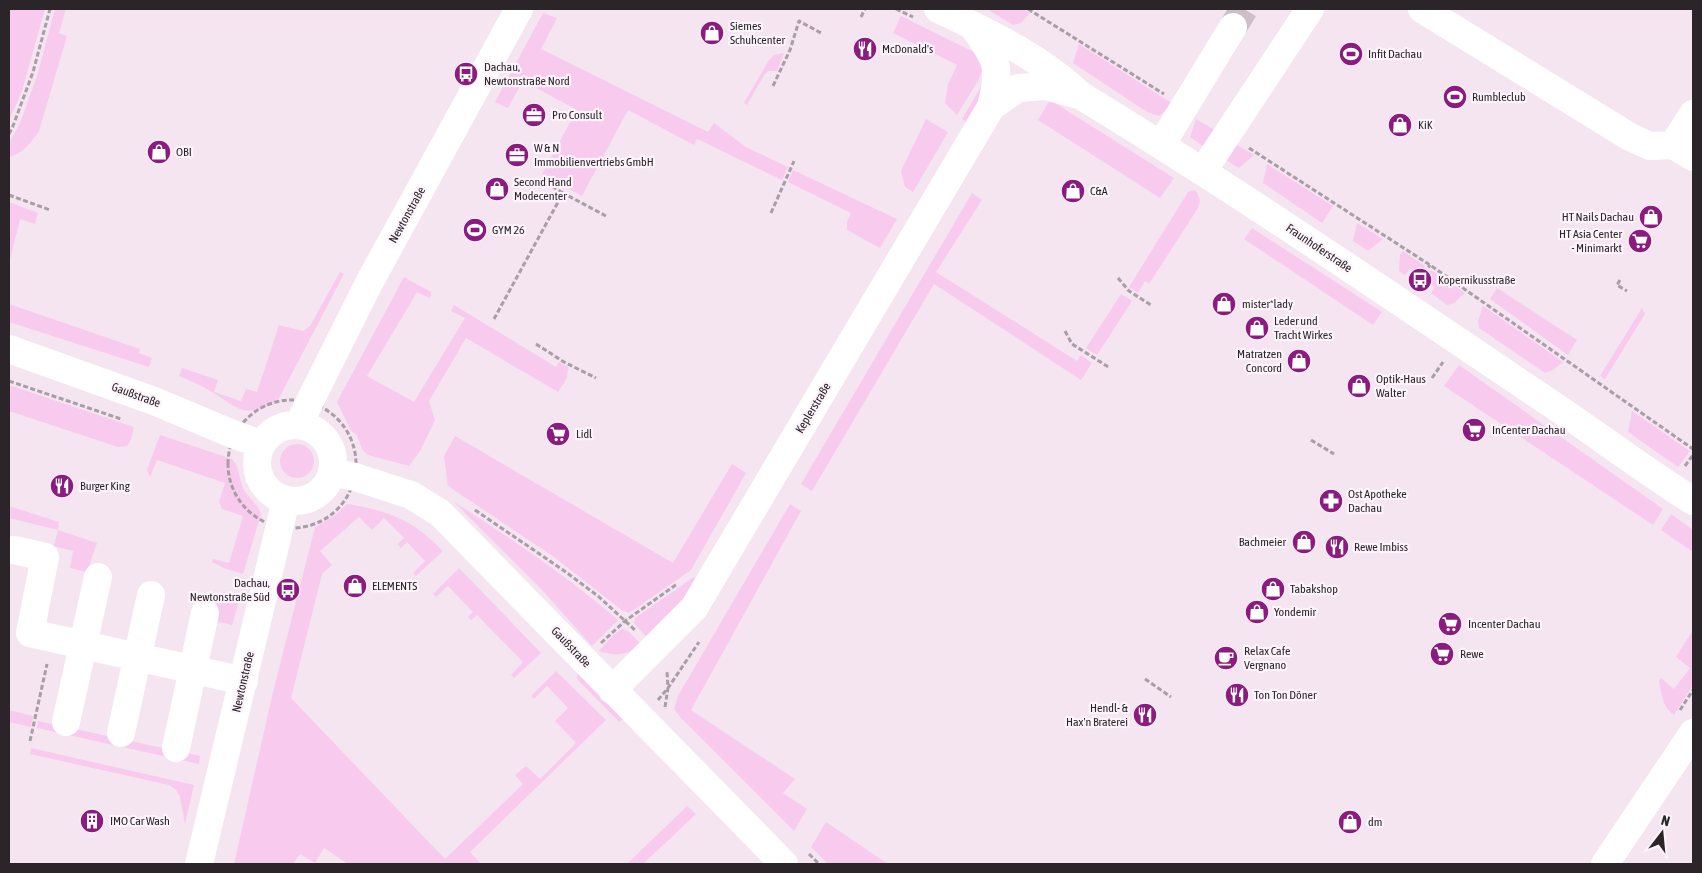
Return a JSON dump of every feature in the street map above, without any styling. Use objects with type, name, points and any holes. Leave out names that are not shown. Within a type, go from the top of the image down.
[{"type":"street","name":"Newtonstraße","points":[[304,413],[370,283],[519,9]]},
{"type":"street","points":[[1203,171],[1310,9]]},
{"type":"street","points":[[1422,9],[1630,137],[1650,146],[1683,151],[1693,114]]},
{"type":"street","name":"Fraunhoferstraße","points":[[926,13],[973,25],[1067,82],[1080,96],[1203,171],[1416,312],[1693,501]]},
{"type":"street","name":"Keplerstraße","points":[[612,690],[694,608],[991,107],[998,69],[992,51],[973,25]]},
{"type":"street","points":[[1161,145],[1233,28]]},
{"type":"street","name":"Keplerstraße","points":[[991,107],[1018,88],[1046,86],[1080,96]]},
{"type":"street","name":"Gaußstraße","points":[[9,348],[154,401],[234,435],[261,444]]},
{"type":"street","points":[[304,413],[310,427],[327,441],[332,451],[333,462],[352,469],[327,483],[319,492],[309,498],[298,501],[286,500],[266,488],[256,467],[261,444],[268,435],[288,425],[304,413]]},
{"type":"street","name":"Gaußstraße","points":[[352,469],[411,495],[440,513],[784,864]]},
{"type":"street","name":"Newtonstraße","points":[[199,864],[286,500]]},
{"type":"street","points":[[14,550],[45,557],[30,633],[244,682]]},
{"type":"street","points":[[66,722],[98,577]]},
{"type":"street","points":[[121,733],[150,595]]},
{"type":"street","points":[[176,748],[205,613]]},
{"type":"street","points":[[1605,864],[1693,733]]},
{"type":"path","points":[[9,134],[33,72],[50,9]]},
{"type":"path","points":[[861,17],[865,9]]},
{"type":"path","points":[[897,9],[926,13]]},
{"type":"path","points":[[1028,9],[1184,107]]},
{"type":"path","points":[[773,86],[790,50],[798,21],[821,34]]},
{"type":"path","points":[[1227,134],[1430,265],[1693,449]]},
{"type":"path","points":[[771,213],[794,161]]},
{"type":"path","points":[[539,179],[606,216]]},
{"type":"path","points":[[494,319],[563,193]]},
{"type":"path","points":[[9,195],[50,210]]},
{"type":"path","points":[[1420,280],[1430,265]]},
{"type":"path","points":[[1118,278],[1129,291],[1151,305]]},
{"type":"path","points":[[1620,280],[1617,285],[1627,291]]},
{"type":"path","points":[[1065,331],[1072,344],[1110,368]]},
{"type":"path","points":[[536,344],[564,362],[596,378]]},
{"type":"path","points":[[1432,378],[1445,359]]},
{"type":"path","points":[[295,400],[304,413],[326,410],[341,424],[352,441],[351,489],[346,500],[323,521],[303,528],[291,529],[261,521],[248,512],[234,492],[230,480],[228,468],[230,445],[234,435],[252,414],[270,404],[281,401],[295,400]]},
{"type":"path","points":[[1311,440],[1334,454]]},
{"type":"path","points":[[470,507],[598,596],[625,621],[678,584]]},
{"type":"path","points":[[668,688],[703,636]]},
{"type":"path","points":[[30,741],[53,638]]},
{"type":"path","points":[[1145,679],[1171,697]]},
{"type":"shaded area","points":[[9,9],[45,9],[22,91],[9,121]]},
{"type":"shaded area","points":[[55,9],[66,9],[59,33],[67,36],[39,131],[23,150],[9,157],[9,143],[20,123],[37,76]]},
{"type":"shaded area","points":[[987,9],[1022,9],[1030,13],[1021,23],[1013,25]]},
{"type":"shaded area","points":[[543,13],[557,18],[541,49],[708,132],[714,123],[746,147],[788,167],[782,180],[697,139],[694,145],[628,110],[582,196],[542,174],[577,110],[523,81],[508,108],[495,102]]},
{"type":"shaded area","points":[[901,16],[978,54],[983,67],[979,79],[957,115],[945,103],[948,84],[957,65],[893,33]]},
{"type":"shaded area","points":[[1079,44],[1173,104],[1159,116],[1147,112],[1073,63]]},
{"type":"shaded area","points":[[784,53],[777,71],[768,71],[747,105],[744,103],[769,60],[774,55]]},
{"type":"shaded area","points":[[986,78],[990,80],[968,123],[962,119]]},
{"type":"shaded area","points":[[1050,100],[1174,178],[1160,198],[1038,120]]},
{"type":"shaded area","points":[[926,119],[948,132],[913,192],[905,187],[901,171]]},
{"type":"shaded area","points":[[1196,119],[1218,132],[1207,149],[1190,137]]},
{"type":"shaded area","points":[[1232,142],[1254,155],[1239,168],[1223,158]]},
{"type":"shaded area","points":[[1267,164],[1333,206],[1322,223],[1263,183]]},
{"type":"shaded area","points":[[793,170],[897,219],[880,248],[847,230],[847,222],[851,213],[788,182]]},
{"type":"shaded area","points":[[1194,190],[1197,192],[1200,200],[1198,208],[1149,284],[1145,281],[1138,293],[1129,287],[1188,192]]},
{"type":"shaded area","points":[[972,193],[982,200],[936,272],[1077,361],[1081,355],[1092,363],[1081,380],[934,284],[812,491],[801,484]]},
{"type":"shaded area","points":[[9,202],[38,213],[35,224],[20,219],[9,264]]},
{"type":"shaded area","points":[[1357,223],[1383,239],[1368,251],[1353,241]]},
{"type":"shaded area","points":[[1252,228],[1382,312],[1373,325],[1244,239]]},
{"type":"shaded area","points":[[1403,251],[1425,266],[1419,275],[1410,269],[1405,275],[1399,271],[1400,255]]},
{"type":"shaded area","points":[[1431,270],[1465,293],[1454,303],[1447,305],[1431,293],[1435,287],[1424,279]]},
{"type":"shaded area","points":[[340,272],[344,274],[278,400],[267,407],[249,411],[234,406],[204,387],[179,376],[182,368],[218,380],[214,392],[241,401],[246,389],[257,392],[279,325],[303,331],[310,326]]},
{"type":"shaded area","points":[[404,277],[431,292],[431,296],[429,298],[417,292],[367,376],[414,402],[465,318],[451,311],[454,305],[556,367],[559,362],[568,367],[567,378],[558,392],[466,338],[429,401],[435,420],[420,451],[409,466],[368,455],[362,449],[357,435],[351,431],[337,402]]},
{"type":"shaded area","points":[[1497,288],[1577,340],[1568,355],[1490,299]]},
{"type":"shaded area","points":[[1121,294],[1132,301],[1097,355],[1086,348]]},
{"type":"shaded area","points":[[9,304],[140,349],[139,353],[152,358],[149,367],[9,322]]},
{"type":"shaded area","points":[[1483,306],[1563,362],[1553,370],[1545,373],[1479,328],[1478,321]]},
{"type":"shaded area","points":[[1642,308],[1645,314],[1605,379],[1600,376]]},
{"type":"shaded area","points":[[1459,365],[1663,509],[1653,525],[1444,386]]},
{"type":"shaded area","points":[[9,385],[134,427],[131,440],[127,446],[118,447],[9,412]]},
{"type":"shaded area","points":[[1632,411],[1690,451],[1678,467],[1628,432]]},
{"type":"shaded area","points":[[160,435],[232,459],[235,462],[244,490],[258,507],[261,514],[243,574],[212,562],[213,559],[229,563],[243,516],[222,509],[219,502],[225,483],[157,460],[150,477],[147,470]]},
{"type":"shaded area","points":[[455,436],[673,563],[732,464],[746,473],[691,570],[629,613],[623,611],[554,557],[448,486],[444,456]]},
{"type":"shaded area","points":[[297,444],[304,445],[309,449],[313,454],[313,468],[309,473],[304,477],[297,478],[290,477],[285,473],[281,468],[280,461],[281,454],[285,449],[290,445]]},
{"type":"shaded area","points":[[454,502],[538,558],[618,620],[592,646],[543,591]]},
{"type":"shaded area","points":[[347,504],[376,510],[411,524],[443,551],[416,576],[413,573],[425,561],[407,542],[401,548],[398,544],[404,538],[384,518],[372,530],[359,517],[320,551],[332,565],[322,574],[291,698],[445,859],[523,784],[515,775],[526,766],[540,779],[576,743],[555,721],[568,708],[547,686],[534,699],[531,696],[556,671],[606,720],[470,852],[481,864],[348,864],[324,848],[315,863],[300,854],[293,864],[234,864],[273,692],[315,527],[334,516]]},
{"type":"shaded area","points":[[790,504],[801,511],[691,710],[795,779],[783,793],[807,809],[794,831],[674,709],[678,696]]},
{"type":"shaded area","points":[[9,506],[59,522],[58,530],[9,518]]},
{"type":"shaded area","points":[[1671,514],[1693,530],[1693,552],[1661,530]]},
{"type":"shaded area","points":[[58,530],[97,543],[87,572],[70,568],[73,551],[54,546]]},
{"type":"shaded area","points":[[459,568],[541,653],[514,678],[511,675],[523,662],[477,615],[471,620],[468,617],[473,612],[448,586],[436,597],[433,594]]},
{"type":"shaded area","points":[[694,577],[698,585],[648,639],[634,623],[635,618]]},
{"type":"shaded area","points":[[214,594],[239,601],[232,625],[215,621],[210,608]]},
{"type":"shaded area","points":[[622,629],[627,630],[642,645],[622,654],[599,651],[613,635]]},
{"type":"shaded area","points":[[1693,630],[1693,685],[1674,715],[1665,704],[1659,681],[1661,678],[1674,689],[1690,668],[1676,657]]},
{"type":"shaded area","points":[[578,673],[625,713],[623,719],[619,722],[578,680]]},
{"type":"shaded area","points":[[9,710],[33,716],[31,727],[9,722]]},
{"type":"shaded area","points":[[38,721],[200,756],[199,764],[37,728]]},
{"type":"shaded area","points":[[31,748],[194,785],[185,824],[180,797],[176,790],[169,785],[30,754]]},
{"type":"shaded area","points":[[687,806],[696,814],[643,864],[627,864]]},
{"type":"shaded area","points":[[826,822],[888,864],[828,864],[811,847]]},
{"type":"tunnel","points":[[1233,27],[1244,9]]},
{"type":"place","name":"Siemes Schuhcenter","points":[[712,33]]},
{"type":"place","name":"McDonald's","points":[[865,49]]},
{"type":"place","name":"Infit Dachau","points":[[1351,54]]},
{"type":"place","name":"Dachau, Newtonstraße Nord","points":[[466,74]]},
{"type":"place","name":"Rumbleclub","points":[[1455,97]]},
{"type":"place","name":"Pro Consult","points":[[534,115]]},
{"type":"place","name":"KiK","points":[[1400,125]]},
{"type":"place","name":"OBI","points":[[159,152]]},
{"type":"place","name":"W & N Immobilienvertriebs GmbH","points":[[517,155]]},
{"type":"place","name":"Second Hand Modecenter","points":[[497,189]]},
{"type":"place","name":"C&A","points":[[1073,191]]},
{"type":"place","name":"HT Nails Dachau","points":[[1651,217]]},
{"type":"place","name":"GYM 26","points":[[475,230]]},
{"type":"place","name":"HT Asia Center - Minimarkt","points":[[1640,241]]},
{"type":"place","name":"Kopernikusstraße","points":[[1420,280]]},
{"type":"place","name":"mister*lady","points":[[1224,304]]},
{"type":"place","name":"Leder und Tracht Wirkes","points":[[1257,328]]},
{"type":"place","name":"Matratzen Concord","points":[[1299,361]]},
{"type":"place","name":"Optik-Haus Walter","points":[[1359,386]]},
{"type":"place","name":"InCenter Dachau","points":[[1474,430]]},
{"type":"place","name":"Lidl","points":[[558,434]]},
{"type":"place","name":"Burger King","points":[[62,486]]},
{"type":"place","name":"Ost Apotheke Dachau","points":[[1331,501]]},
{"type":"place","name":"Bachmeier","points":[[1304,542]]},
{"type":"place","name":"Rewe Imbiss","points":[[1337,547]]},
{"type":"place","name":"ELEMENTS","points":[[355,586]]},
{"type":"place","name":"Tabakshop","points":[[1273,589]]},
{"type":"place","name":"Dachau, Newtonstraße Süd","points":[[288,590]]},
{"type":"place","name":"Yondemir","points":[[1257,612]]},
{"type":"place","name":"Incenter Dachau","points":[[1450,624]]},
{"type":"place","name":"Rewe","points":[[1442,654]]},
{"type":"place","name":"Relax Cafe Vergnano","points":[[1226,658]]},
{"type":"place","name":"Ton Ton Döner","points":[[1237,695]]},
{"type":"place","name":"Hendl- & Hax'n Braterei","points":[[1145,715]]},
{"type":"place","name":"IMO Car Wash","points":[[92,821]]},
{"type":"place","name":"dm","points":[[1350,822]]}]
